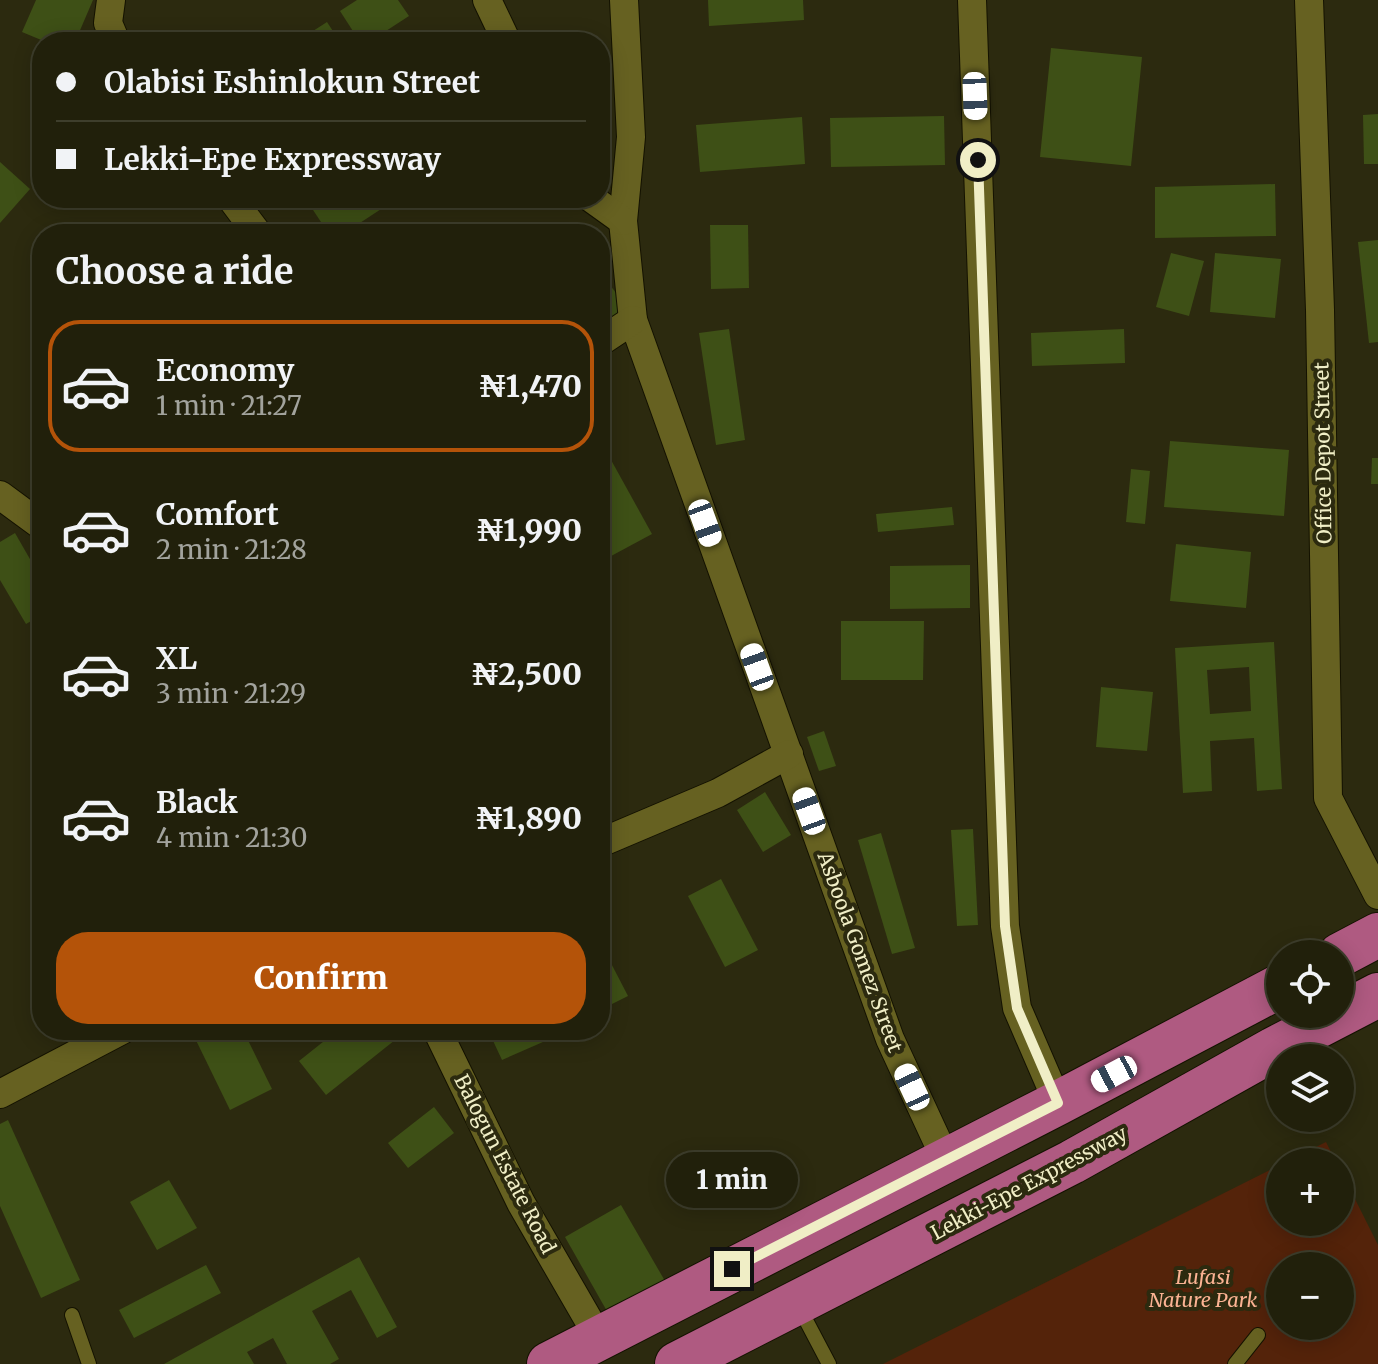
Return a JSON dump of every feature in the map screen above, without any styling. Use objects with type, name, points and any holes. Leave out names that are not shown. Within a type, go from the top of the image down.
[{"type":"highway","points":[[1354,948],[1378,935]]},
{"type":"highway","points":[[549,1364],[1266,993]]},
{"type":"highway","name":"Lekki-Epe Expressway","points":[[677,1364],[1072,1162],[1274,1049],[1378,995]]},
{"type":"street","points":[[111,0],[108,23],[112,32]]},
{"type":"street","points":[[487,0],[502,32]]},
{"type":"street","name":"Asboola Gomez Street","points":[[624,0],[631,137],[623,221],[633,320],[890,1039],[946,1160]]},
{"type":"street","points":[[972,0],[1005,926],[1017,1008],[1058,1103]]},
{"type":"street","name":"Office Depot Street","points":[[1309,0],[1320,310],[1328,798],[1378,895]]},
{"type":"street","points":[[605,208],[623,221]]},
{"type":"street","points":[[610,335],[633,320]]},
{"type":"street","points":[[0,495],[32,519]]},
{"type":"street","points":[[610,839],[718,793],[789,754]]},
{"type":"street","points":[[0,1094],[103,1040]]},
{"type":"street","name":"Balogun Estate Road","points":[[442,1040],[521,1203],[599,1338]]},
{"type":"lane","points":[[797,1303],[829,1364]]},
{"type":"lane","points":[[72,1315],[89,1364]]},
{"type":"lane","points":[[1235,1364],[1258,1335]]},
{"type":"green space","points":[[1326,1142],[1329,1148],[1314,1148]]},
{"type":"green space","name":"Lufasi Nature Park","points":[[1266,1172],[1266,1236],[1354,1236],[1354,1197],[1378,1245],[1378,1364],[883,1364]]},
{"type":"building","points":[[36,0],[93,0],[79,32],[32,32],[32,36],[22,32]]},
{"type":"building","points":[[357,0],[398,0],[409,16],[384,32],[354,32],[340,11]]},
{"type":"building","points":[[708,0],[803,0],[804,20],[709,26]]},
{"type":"building","points":[[327,22],[334,32],[312,32]]},
{"type":"building","points":[[1051,48],[1142,57],[1131,166],[1040,157]]},
{"type":"building","points":[[1378,114],[1378,164],[1364,164],[1363,115]]},
{"type":"building","points":[[944,116],[945,165],[831,167],[830,118]]},
{"type":"building","points":[[802,117],[805,164],[700,172],[696,125]]},
{"type":"building","points":[[0,162],[30,189],[0,223]]},
{"type":"building","points":[[1275,184],[1276,236],[1155,238],[1155,187]]},
{"type":"building","points":[[312,208],[383,208],[358,224],[322,224]]},
{"type":"building","points":[[710,225],[748,225],[749,288],[711,289]]},
{"type":"building","points":[[1378,240],[1378,342],[1369,343],[1358,242]]},
{"type":"building","points":[[1171,253],[1204,261],[1189,316],[1156,307]]},
{"type":"building","points":[[1215,253],[1281,259],[1275,318],[1210,312]]},
{"type":"building","points":[[610,285],[626,306],[610,318]]},
{"type":"building","points":[[729,329],[745,440],[716,445],[699,333]]},
{"type":"building","points":[[1124,329],[1125,363],[1032,366],[1031,333]]},
{"type":"building","points":[[1170,441],[1289,450],[1284,516],[1164,507]]},
{"type":"building","points":[[610,458],[652,534],[610,557]]},
{"type":"building","points":[[1372,458],[1378,458],[1378,484],[1371,484]]},
{"type":"building","points":[[1131,469],[1150,471],[1145,524],[1126,522]]},
{"type":"building","points":[[952,507],[954,525],[878,532],[876,514]]},
{"type":"building","points":[[15,533],[32,563],[32,621],[26,624],[0,580],[0,542]]},
{"type":"building","points":[[1176,544],[1251,552],[1246,608],[1170,601]]},
{"type":"building","points":[[970,565],[970,608],[890,609],[890,566]]},
{"type":"building","points":[[841,621],[924,621],[923,680],[841,680]]},
{"type":"building","points":[[1274,642],[1282,789],[1257,791],[1254,738],[1210,741],[1212,791],[1183,793],[1175,648]],"holes":[[[1249,667],[1251,711],[1210,714],[1207,670]]]},
{"type":"building","points":[[1101,687],[1153,692],[1147,751],[1096,747]]},
{"type":"building","points":[[824,731],[836,766],[819,771],[807,737]]},
{"type":"building","points":[[765,792],[791,835],[763,852],[737,810]]},
{"type":"building","points":[[973,829],[978,925],[957,926],[951,830]]},
{"type":"building","points":[[881,833],[915,948],[892,954],[858,840]]},
{"type":"building","points":[[721,879],[758,950],[725,967],[688,896]]},
{"type":"building","points":[[610,961],[628,996],[610,1005]]},
{"type":"building","points":[[196,1040],[248,1040],[272,1089],[230,1110]]},
{"type":"building","points":[[325,1040],[395,1040],[326,1095],[299,1061]]},
{"type":"building","points":[[493,1040],[548,1040],[502,1060]]},
{"type":"building","points":[[434,1107],[454,1133],[408,1168],[388,1143]]},
{"type":"building","points":[[8,1120],[80,1280],[41,1298],[0,1206],[0,1124]]},
{"type":"building","points":[[169,1180],[197,1228],[157,1250],[130,1202]]},
{"type":"building","points":[[621,1205],[665,1281],[608,1313],[565,1237]]},
{"type":"building","points":[[359,1257],[397,1327],[377,1338],[351,1290],[312,1311],[339,1359],[330,1364],[287,1364],[273,1338],[247,1352],[254,1364],[164,1364]]},
{"type":"building","points":[[206,1265],[221,1293],[134,1338],[119,1310]]},
{"type":"route","points":[[732,1269],[1058,1103],[1017,1008],[1005,926],[978,160]]}]
